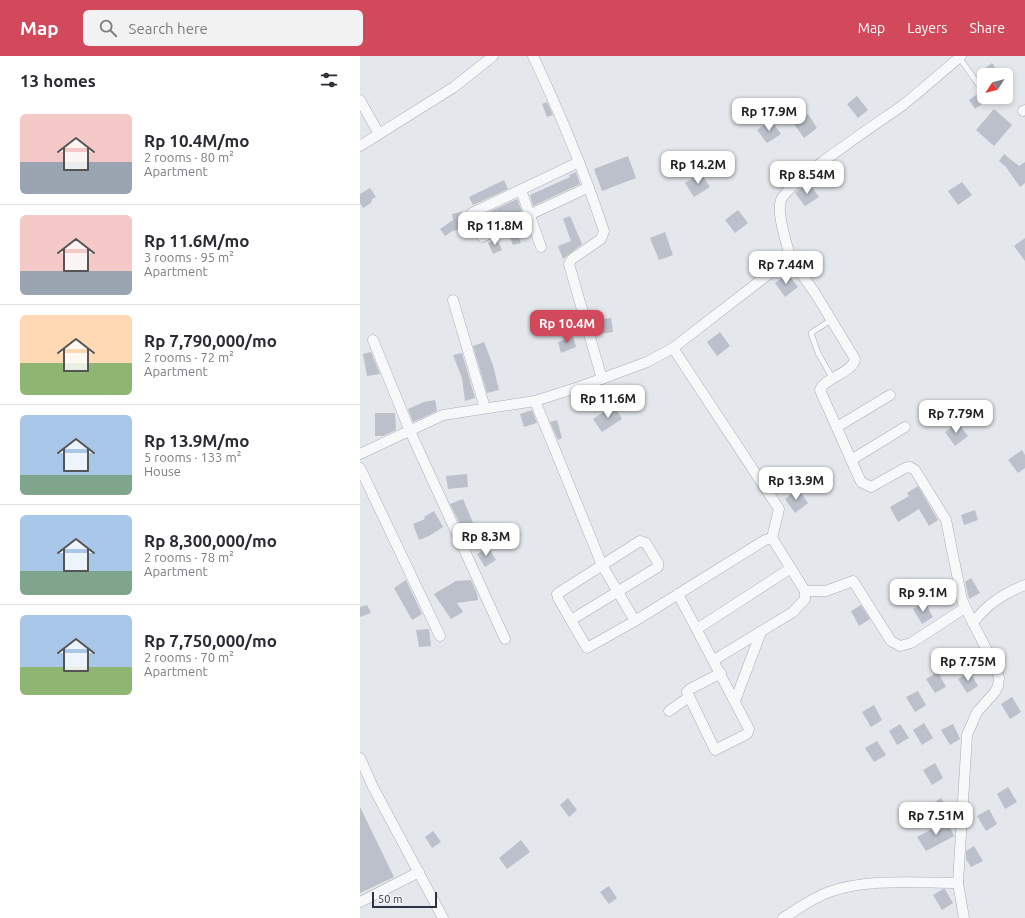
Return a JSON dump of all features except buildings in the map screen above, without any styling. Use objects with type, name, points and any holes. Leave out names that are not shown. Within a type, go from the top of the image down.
[{"type":"street","points":[[360,146],[454,87],[494,56]]},
{"type":"street","points":[[533,56],[559,110],[589,187],[604,234],[601,239],[572,259],[570,264],[602,379]]},
{"type":"street","points":[[960,57],[903,104],[814,169],[783,195],[780,207],[784,234],[791,259],[831,320],[855,362],[822,386],[820,390],[861,482],[868,487],[874,486],[905,468],[910,467],[915,470],[946,520],[965,608],[996,668],[999,678],[998,686],[995,692],[976,712],[967,735],[958,883],[964,918]]},
{"type":"street","points":[[360,100],[379,134]]},
{"type":"street","points":[[472,214],[579,162]]},
{"type":"street","points":[[482,237],[589,187]]},
{"type":"street","points":[[521,190],[541,247]]},
{"type":"street","points":[[360,454],[443,415],[535,401],[602,379],[647,362],[672,348],[774,270],[791,259]]},
{"type":"street","points":[[453,300],[486,408]]},
{"type":"street","points":[[372,340],[410,430],[505,639]]},
{"type":"street","points":[[672,348],[779,509],[772,538],[805,591],[805,599],[793,612],[714,660]]},
{"type":"street","points":[[837,427],[890,395]]},
{"type":"street","points":[[535,401],[602,566],[636,621]]},
{"type":"street","points":[[851,460],[905,427]]},
{"type":"street","points":[[360,468],[440,636]]},
{"type":"street","points":[[571,620],[656,569],[658,563],[643,541],[557,594],[557,596],[571,620],[588,648],[636,621],[765,540],[772,538]]},
{"type":"street","points":[[696,629],[791,568]]},
{"type":"street","points":[[805,591],[826,591],[853,581],[891,641],[900,646],[911,643],[965,608]]},
{"type":"street","points":[[973,623],[990,604],[1001,596],[1025,585]]},
{"type":"street","points":[[678,594],[721,673],[749,732],[715,750],[687,692],[721,673]]},
{"type":"street","points":[[735,701],[761,632]]},
{"type":"street","points":[[669,711],[689,697]]},
{"type":"street","points":[[360,758],[373,787],[444,918]]},
{"type":"street","points":[[360,902],[419,872]]},
{"type":"street","points":[[783,918],[812,899],[841,888],[868,883],[958,883]]},
{"type":"lane","points":[[960,57],[977,82]]},
{"type":"lane","points":[[831,320],[811,333],[818,353],[832,379]]}]
